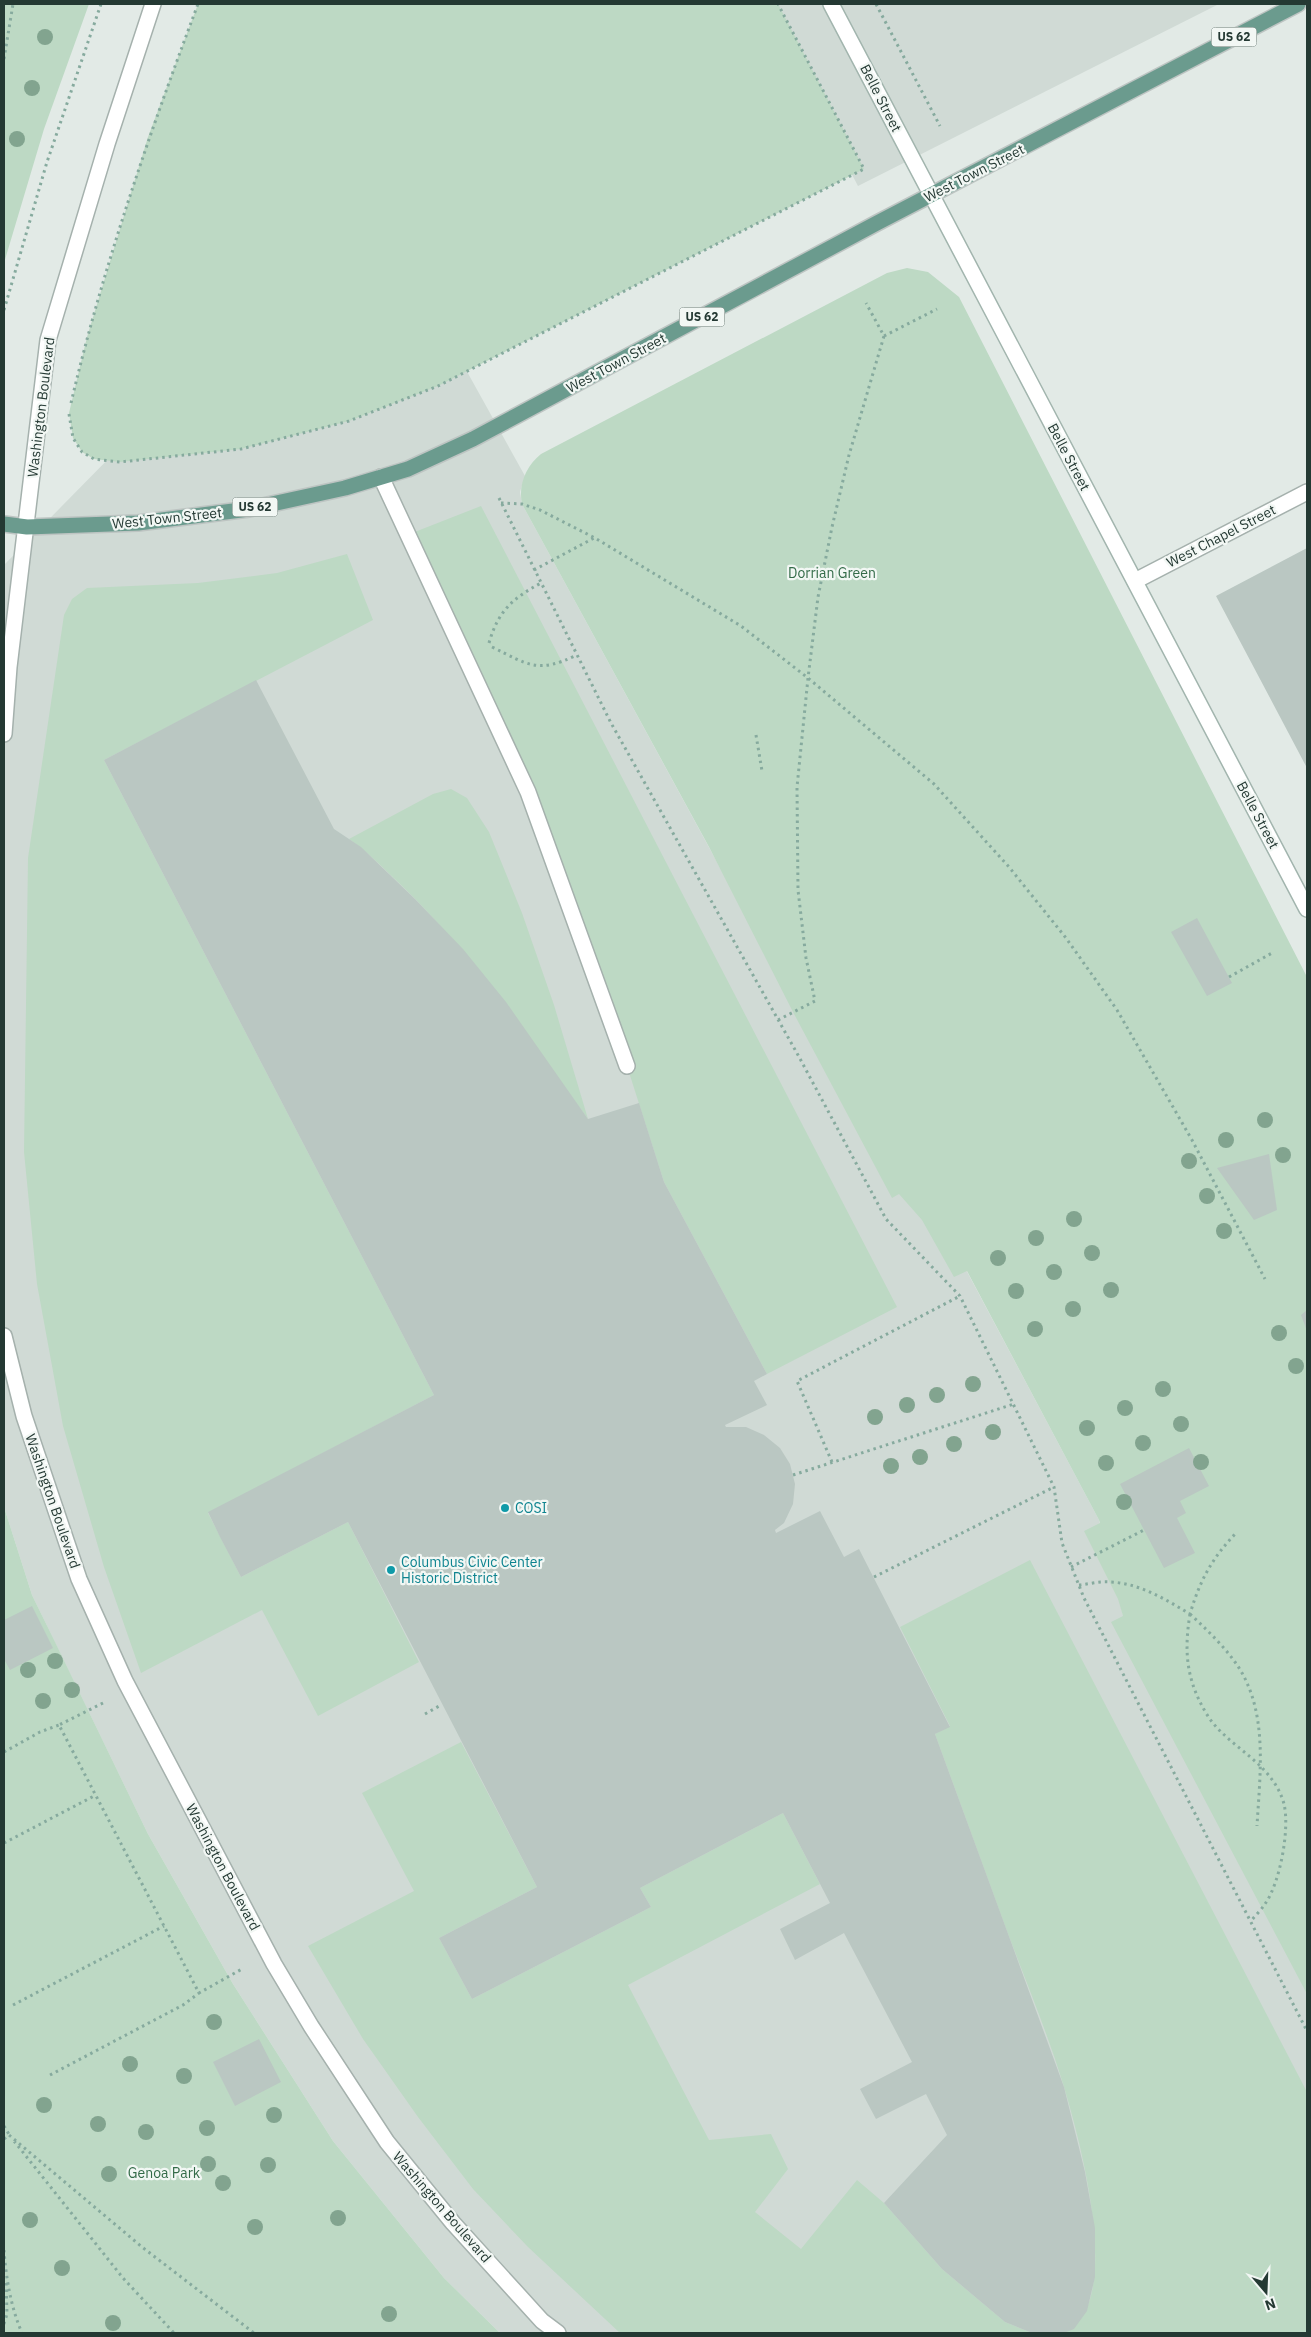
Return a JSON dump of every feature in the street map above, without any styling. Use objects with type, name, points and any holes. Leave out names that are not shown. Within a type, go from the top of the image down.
[{"type":"main road","name":"West Town Street","points":[[26,527],[138,523],[248,509],[345,488],[408,469],[473,439],[1298,4]]},
{"type":"main road","name":"US 62","points":[[4,524],[26,527]]},
{"type":"street","name":"Washington Boulevard","points":[[4,734],[9,668],[48,340],[107,144],[152,4]]},
{"type":"street","name":"Belle Street","points":[[831,4],[1307,909]]},
{"type":"street","points":[[381,477],[528,792],[627,1066]]},
{"type":"street","name":"West Chapel Street","points":[[1135,581],[1307,492]]},
{"type":"street","name":"Washington Boulevard","points":[[4,1336],[24,1416],[79,1579],[125,1681],[274,1964],[311,2026],[387,2142],[453,2223],[542,2320],[558,2333]]},
{"type":"path","points":[[4,59],[13,4]]},
{"type":"path","points":[[4,310],[47,162],[101,4]]},
{"type":"path","points":[[198,4],[148,137],[87,337],[69,413],[73,438],[82,452],[94,459],[120,462],[241,449],[349,421],[438,386],[864,169],[778,4]]},
{"type":"path","points":[[876,4],[940,126]]},
{"type":"path","points":[[866,304],[884,336]]},
{"type":"path","points":[[778,1020],[815,1001],[806,958],[798,890],[797,788],[818,597],[832,527],[849,454],[884,336],[937,308]]},
{"type":"path","points":[[498,498],[611,723],[778,1020],[886,1218],[960,1296],[1054,1487],[1062,1543],[1079,1585],[1307,2031]]},
{"type":"path","points":[[502,504],[522,504],[540,510],[595,538],[741,626],[808,678],[934,784],[1009,867],[1066,938],[1126,1027],[1192,1140],[1265,1279]]},
{"type":"path","points":[[534,570],[595,538]]},
{"type":"path","points":[[542,584],[518,596],[506,608],[494,627],[488,645],[527,664],[543,666],[555,665],[577,655]]},
{"type":"path","points":[[756,735],[762,771]]},
{"type":"path","points":[[1228,977],[1272,953]]},
{"type":"path","points":[[832,1462],[797,1381],[960,1296]]},
{"type":"path","points":[[793,1474],[1014,1404]]},
{"type":"path","points":[[874,1577],[1054,1487]]},
{"type":"path","points":[[1071,1567],[1144,1530]]},
{"type":"path","points":[[1237,1532],[1212,1562],[1198,1586],[1190,1614],[1186,1640],[1186,1663],[1192,1684],[1206,1714],[1222,1732],[1261,1767],[1278,1789],[1284,1805],[1286,1824],[1283,1850],[1274,1887],[1266,1904],[1250,1922]]},
{"type":"path","points":[[1079,1585],[1110,1582],[1135,1586],[1159,1595],[1190,1614],[1219,1642],[1236,1662],[1247,1682],[1254,1704],[1258,1727],[1261,1767],[1257,1826]]},
{"type":"path","points":[[4,1752],[40,1732],[59,1725],[102,1703]]},
{"type":"path","points":[[425,1714],[441,1705]]},
{"type":"path","points":[[59,1725],[200,1993]]},
{"type":"path","points":[[4,1843],[96,1795]]},
{"type":"path","points":[[13,2005],[164,1926]]},
{"type":"path","points":[[50,2075],[183,2005],[242,1969]]},
{"type":"path","points":[[4,2126],[9,2135],[123,2278],[174,2333]]},
{"type":"path","points":[[4,2139],[9,2135]]},
{"type":"path","points":[[9,2135],[142,2247],[254,2333]]},
{"type":"path","points":[[4,2250],[7,2314],[4,2324]]},
{"type":"path","points":[[6,2272],[18,2324],[22,2333]]},
{"type":"shaded area","points":[[762,4],[1219,4],[858,186]]},
{"type":"shaded area","points":[[460,359],[525,476],[520,492],[522,504],[742,908],[964,1266],[1099,1520],[1126,1627],[1307,1987],[1307,2333],[500,2333],[444,2278],[333,2141],[233,1984],[148,1834],[32,1595],[4,1507],[4,565],[119,448]]},
{"type":"green space","points":[[4,4],[89,4],[44,129],[4,263]]},
{"type":"green space","points":[[198,4],[778,4],[864,169],[438,386],[349,421],[241,449],[120,462],[94,459],[82,452],[73,438],[69,413],[87,337],[148,137]]},
{"type":"green space","name":"Dorrian Green","points":[[907,268],[928,272],[959,297],[1307,977],[1307,1994],[1111,1622],[1123,1616],[1118,1599],[1084,1531],[1100,1523],[1099,1520],[967,1271],[954,1277],[922,1220],[899,1194],[892,1198],[793,1012],[709,847],[522,504],[521,490],[524,476],[531,464],[541,454],[887,273]]},
{"type":"green space","points":[[481,506],[897,1307],[767,1374],[664,1182],[627,1066],[528,793],[407,535]]},
{"type":"green space","points":[[347,554],[373,620],[104,760],[434,1395],[208,1513],[241,1577],[348,1522],[419,1662],[318,1716],[262,1610],[141,1673],[104,1567],[63,1426],[37,1284],[24,1152],[28,858],[64,615],[72,599],[87,588],[198,583],[277,573]]},
{"type":"green space","points":[[451,789],[467,798],[489,832],[522,913],[554,1005],[588,1119],[499,997],[452,939],[400,884],[349,839],[433,794]]},
{"type":"green space","name":"Genoa Park","points":[[4,1507],[32,1595],[148,1834],[233,1984],[333,2141],[444,2278],[500,2333],[4,2333]]},
{"type":"green space","points":[[1030,1560],[1307,2092],[1307,2333],[1064,2333],[1082,2316],[1092,2290],[1095,2256],[1093,2218],[1079,2143],[1064,2087],[1050,2045],[935,1734],[950,1726],[900,1627]]},
{"type":"green space","points":[[461,1742],[537,1887],[439,1938],[472,1999],[651,1907],[640,1888],[783,1813],[820,1884],[628,1985],[709,2140],[771,2134],[788,2169],[755,2212],[801,2249],[857,2180],[884,2203],[942,2269],[1005,2322],[1032,2333],[620,2333],[528,2247],[473,2189],[418,2117],[363,2039],[308,1946],[414,1891],[362,1793]]},
{"type":"building","points":[[1307,548],[1307,768],[1216,596]]},
{"type":"building","name":"COSI","points":[[256,680],[334,829],[361,847],[463,949],[506,1002],[588,1119],[639,1103],[664,1182],[767,1374],[754,1381],[767,1405],[725,1425],[726,1427],[746,1427],[764,1435],[780,1448],[790,1464],[795,1484],[793,1504],[784,1523],[775,1530],[776,1533],[820,1511],[844,1557],[859,1549],[950,1727],[935,1734],[1064,2087],[1085,2172],[1095,2228],[1095,2277],[1087,2311],[1074,2329],[1064,2333],[1032,2333],[1005,2322],[942,2269],[884,2203],[947,2135],[926,2094],[876,2119],[860,2089],[912,2062],[844,1933],[795,1960],[780,1929],[830,1903],[783,1813],[640,1888],[651,1907],[472,1999],[439,1938],[537,1887],[348,1522],[241,1577],[220,1537],[208,1512],[434,1395],[104,760]]},
{"type":"building","points":[[1197,918],[1232,983],[1207,996],[1171,932]]},
{"type":"building","points":[[1269,1154],[1277,1210],[1254,1220],[1217,1168]]},
{"type":"building","points":[[1307,1310],[1307,1331],[1301,1315]]},
{"type":"building","points":[[1189,1448],[1209,1486],[1180,1501],[1186,1513],[1177,1518],[1195,1553],[1164,1568],[1120,1484]]},
{"type":"building","points":[[32,1606],[53,1648],[10,1670],[4,1659],[4,1620]]},
{"type":"building","points":[[259,2039],[281,2082],[235,2106],[213,2062]]},
{"type":"place","name":"COSI","points":[[505,1508]]},
{"type":"place","name":"Columbus Civic Center Historic District","points":[[391,1570]]}]
